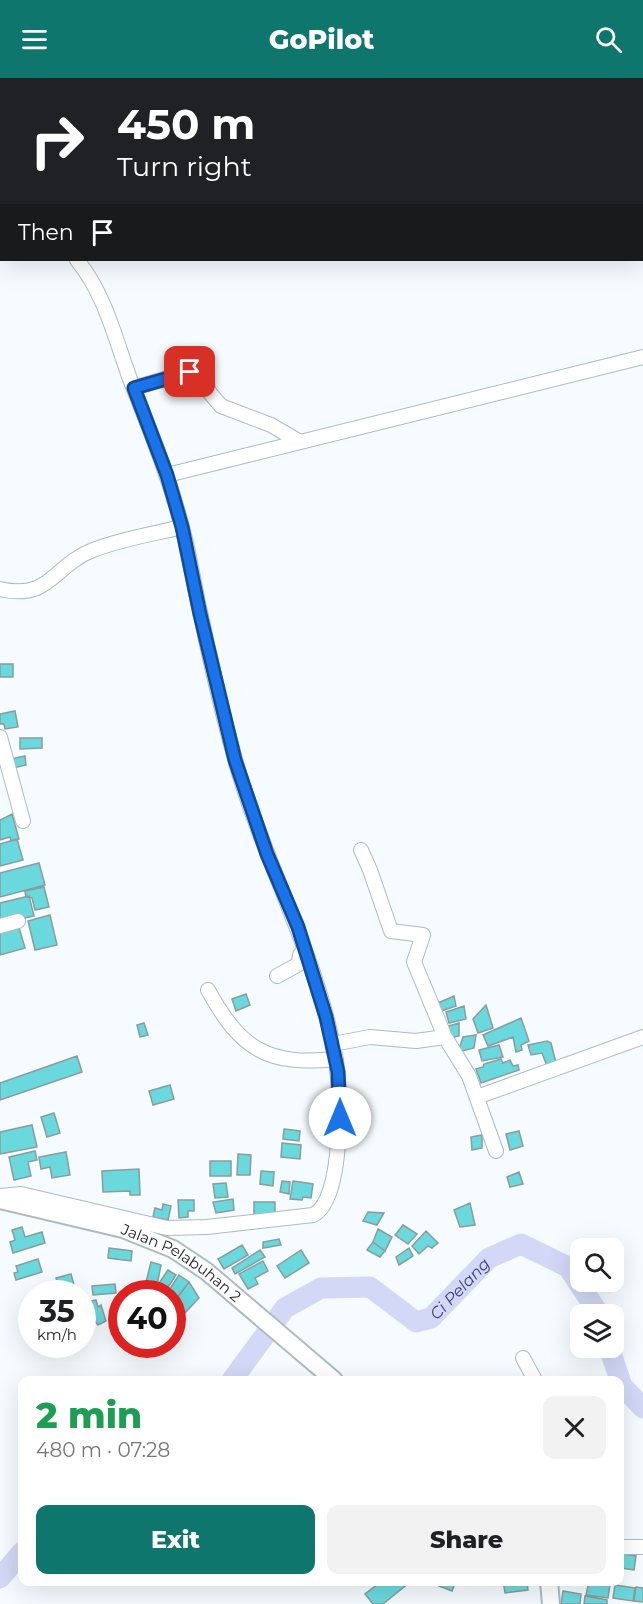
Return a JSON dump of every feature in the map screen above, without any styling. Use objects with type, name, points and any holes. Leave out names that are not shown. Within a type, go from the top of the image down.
[{"type":"main road","name":"Jalan Pelabuhan 2","points":[[0,1200],[123,1229],[152,1240],[190,1259],[329,1376]]},
{"type":"main road","points":[[549,1586],[551,1604]]},
{"type":"street","points":[[0,1196],[10,1193],[21,1194],[167,1228],[207,1227],[316,1214],[322,1210],[330,1188],[338,1142],[340,1090],[333,1044],[298,927],[267,854],[235,760],[182,527],[167,475],[97,288],[84,261]]},
{"type":"street","points":[[167,475],[643,357]]},
{"type":"street","points":[[134,388],[185,373],[196,373],[204,380],[210,393],[221,406],[271,425],[300,441]]},
{"type":"street","points":[[0,589],[34,590],[51,580],[70,562],[92,550],[182,527]]},
{"type":"street","points":[[0,737],[23,821]]},
{"type":"street","points":[[361,850],[391,931],[423,935],[414,962],[445,1037],[469,1076],[496,1151]]},
{"type":"street","points":[[0,926],[18,921]]},
{"type":"street","points":[[277,976],[299,964],[300,955],[305,950]]},
{"type":"street","points":[[208,990],[242,1037],[260,1052],[274,1057],[297,1060],[336,1059]]},
{"type":"street","points":[[333,1044],[370,1037],[416,1041],[445,1037]]},
{"type":"street","points":[[477,1096],[643,1037]]},
{"type":"street","points":[[523,1358],[533,1376]]},
{"type":"street","points":[[624,1547],[643,1547]]},
{"type":"building","points":[[0,664],[13,664],[13,677],[0,677]]},
{"type":"building","points":[[15,711],[18,727],[5,729],[4,724],[0,724],[0,714]]},
{"type":"building","points":[[20,738],[42,738],[42,748],[20,749]]},
{"type":"building","points":[[25,756],[26,765],[13,768],[11,759]]},
{"type":"building","points":[[12,814],[19,839],[11,841],[10,837],[0,840],[0,820]]},
{"type":"building","points":[[17,839],[23,860],[0,866],[0,844]]},
{"type":"building","points":[[39,863],[45,885],[0,897],[0,873]]},
{"type":"building","points":[[44,887],[49,907],[35,910],[32,898],[26,897],[25,891]]},
{"type":"building","points":[[29,896],[34,916],[0,924],[0,903]]},
{"type":"building","points":[[50,915],[57,945],[35,950],[28,921]]},
{"type":"building","points":[[18,924],[25,948],[0,955],[0,929]]},
{"type":"building","points":[[246,994],[250,1005],[236,1011],[232,999]]},
{"type":"building","points":[[454,996],[456,1006],[441,1011],[438,1003]]},
{"type":"building","points":[[486,1005],[493,1028],[478,1033],[473,1019]]},
{"type":"building","points":[[464,1006],[466,1019],[449,1023],[446,1012]]},
{"type":"building","points":[[521,1018],[529,1041],[521,1045],[522,1050],[516,1052],[513,1037],[488,1046],[483,1035]]},
{"type":"building","points":[[144,1023],[148,1035],[140,1037],[137,1025]]},
{"type":"building","points":[[459,1023],[459,1036],[450,1038],[445,1027]]},
{"type":"building","points":[[476,1035],[474,1048],[458,1052],[463,1037]]},
{"type":"building","points":[[547,1041],[551,1043],[556,1063],[547,1066],[542,1053],[531,1055],[528,1045]]},
{"type":"building","points":[[499,1045],[503,1057],[482,1061],[479,1050]]},
{"type":"building","points":[[77,1056],[82,1072],[0,1100],[0,1083]]},
{"type":"building","points":[[501,1059],[503,1063],[510,1060],[513,1066],[518,1065],[519,1070],[481,1083],[476,1069]]},
{"type":"building","points":[[170,1085],[174,1099],[153,1105],[149,1091]]},
{"type":"building","points":[[54,1113],[60,1133],[47,1137],[41,1117]]},
{"type":"building","points":[[32,1125],[37,1147],[0,1154],[0,1132]]},
{"type":"building","points":[[284,1129],[300,1131],[299,1141],[283,1139]]},
{"type":"building","points":[[519,1131],[523,1146],[510,1150],[506,1134]]},
{"type":"building","points":[[482,1135],[482,1148],[472,1150],[471,1137]]},
{"type":"building","points":[[282,1143],[301,1145],[300,1159],[281,1157]]},
{"type":"building","points":[[35,1151],[37,1160],[28,1162],[31,1176],[14,1180],[9,1157]]},
{"type":"building","points":[[66,1152],[70,1175],[52,1178],[50,1167],[41,1169],[39,1157]]},
{"type":"building","points":[[238,1154],[251,1155],[250,1175],[237,1175]]},
{"type":"building","points":[[210,1161],[231,1161],[231,1176],[210,1176]]},
{"type":"building","points":[[139,1169],[140,1195],[130,1195],[130,1191],[103,1192],[102,1171]]},
{"type":"building","points":[[261,1171],[274,1172],[273,1186],[260,1184]]},
{"type":"building","points":[[519,1172],[523,1184],[510,1187],[507,1177]]},
{"type":"building","points":[[282,1181],[290,1182],[289,1194],[280,1192]]},
{"type":"building","points":[[293,1181],[313,1184],[311,1198],[290,1199]]},
{"type":"building","points":[[226,1183],[228,1197],[215,1198],[213,1184]]},
{"type":"building","points":[[233,1199],[234,1210],[216,1213],[213,1202]]},
{"type":"building","points":[[178,1200],[194,1200],[194,1211],[188,1211],[188,1217],[179,1218]]},
{"type":"building","points":[[254,1202],[275,1202],[275,1215],[254,1215]]},
{"type":"building","points":[[470,1203],[475,1225],[460,1227],[454,1210]]},
{"type":"building","points":[[163,1204],[171,1206],[168,1220],[153,1217],[155,1208],[162,1210]]},
{"type":"building","points":[[368,1212],[384,1213],[377,1225],[363,1221]]},
{"type":"building","points":[[403,1225],[417,1234],[408,1244],[395,1235]]},
{"type":"building","points":[[22,1227],[25,1237],[42,1232],[45,1243],[13,1253],[10,1242],[15,1240],[12,1230]]},
{"type":"building","points":[[378,1229],[392,1237],[385,1251],[373,1242]]},
{"type":"building","points":[[426,1231],[438,1243],[432,1248],[428,1246],[419,1254],[412,1246]]},
{"type":"building","points":[[279,1239],[281,1245],[263,1248],[263,1242]]},
{"type":"building","points":[[373,1242],[385,1251],[380,1257],[367,1250]]},
{"type":"building","points":[[242,1245],[248,1255],[224,1269],[218,1259]]},
{"type":"building","points":[[109,1248],[132,1251],[131,1261],[108,1258]]},
{"type":"building","points":[[409,1248],[413,1256],[399,1265],[396,1257]]},
{"type":"building","points":[[260,1250],[265,1257],[235,1274],[232,1268]]},
{"type":"building","points":[[301,1250],[309,1263],[285,1278],[277,1266]]},
{"type":"building","points":[[38,1259],[42,1272],[16,1280],[14,1273],[18,1272],[16,1266]]},
{"type":"building","points":[[263,1261],[268,1271],[255,1278],[258,1284],[248,1289],[239,1274]]},
{"type":"building","points":[[151,1262],[161,1265],[158,1280],[146,1280]]},
{"type":"building","points":[[168,1270],[176,1275],[173,1280],[161,1280]]},
{"type":"building","points":[[71,1274],[73,1280],[57,1280],[56,1278]]},
{"type":"building","points":[[179,1275],[189,1282],[186,1286],[186,1280],[176,1280]]},
{"type":"building","points":[[189,1282],[199,1298],[186,1312],[186,1286]]},
{"type":"building","points":[[108,1285],[108,1294],[96,1295],[96,1286]]},
{"type":"building","points":[[96,1300],[98,1307],[101,1305],[106,1321],[98,1325]]},
{"type":"building","points":[[624,1554],[636,1556],[634,1570],[624,1568]]},
{"type":"building","points":[[375,1586],[405,1586],[383,1604],[373,1604],[365,1594]]},
{"type":"building","points":[[439,1586],[454,1586],[452,1591]]},
{"type":"building","points":[[504,1586],[528,1586],[528,1590],[505,1593]]},
{"type":"building","points":[[588,1586],[610,1586],[608,1598],[586,1595]]},
{"type":"building","points":[[615,1586],[635,1588],[633,1601],[613,1598]]},
{"type":"building","points":[[636,1587],[643,1588],[643,1602],[634,1601]]},
{"type":"building","points":[[563,1591],[581,1594],[580,1604],[561,1604]]},
{"type":"building","points":[[585,1596],[607,1600],[607,1604],[584,1604]]},
{"type":"waterway","name":"Ci Pelang","points":[[235,1376],[285,1308],[321,1288],[370,1287],[416,1322],[431,1318],[489,1258],[521,1244],[568,1267],[592,1304]]},
{"type":"waterway","name":"Ci Pelang","points":[[613,1358],[619,1376]]},
{"type":"waterway","name":"Ci Pelang","points":[[624,1388],[643,1408]]},
{"type":"waterway","name":"Ci Pelang","points":[[0,1578],[18,1557]]},
{"type":"route","points":[[190,372],[134,388],[167,475],[182,527],[235,760],[274,874],[298,927],[326,1017],[338,1072],[340,1118]]}]
